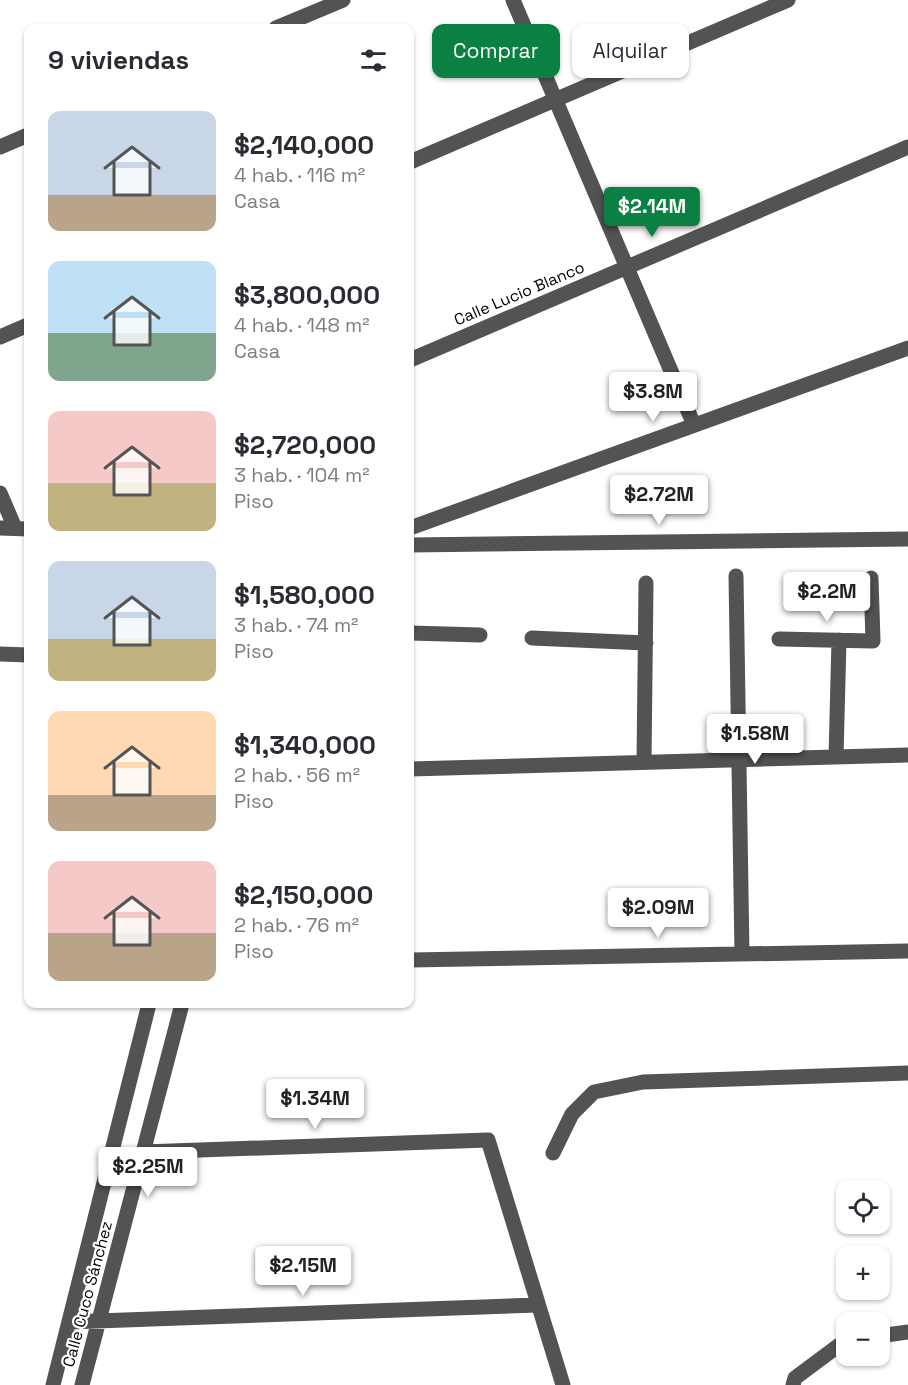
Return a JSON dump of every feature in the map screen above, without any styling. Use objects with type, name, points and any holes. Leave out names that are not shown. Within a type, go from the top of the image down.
[{"type":"street","points":[[286,24],[343,0]]},
{"type":"street","points":[[513,0],[694,425]]},
{"type":"street","points":[[414,160],[788,0]]},
{"type":"street","points":[[0,147],[24,137]]},
{"type":"street","name":"Calle Lucio Blanco","points":[[414,358],[908,147]]},
{"type":"street","points":[[0,337],[24,327]]},
{"type":"street","points":[[414,527],[908,348]]},
{"type":"street","points":[[0,493],[18,526]]},
{"type":"street","points":[[414,545],[908,539]]},
{"type":"street","points":[[736,576],[742,954]]},
{"type":"street","points":[[779,639],[873,641],[871,578]]},
{"type":"street","points":[[644,762],[646,583]]},
{"type":"street","points":[[414,633],[480,635]]},
{"type":"street","points":[[531,638],[646,643]]},
{"type":"street","points":[[836,757],[839,640]]},
{"type":"street","points":[[0,654],[24,655]]},
{"type":"street","points":[[414,769],[908,755]]},
{"type":"street","points":[[414,960],[908,951]]},
{"type":"street","name":"Calle Cuco Sánchez","points":[[53,1385],[148,1008]]},
{"type":"street","name":"Calle Cuco Sánchez","points":[[82,1385],[181,1008]]},
{"type":"street","points":[[553,1153],[572,1114],[594,1092],[643,1082],[908,1073]]},
{"type":"street","points":[[143,1152],[488,1140],[563,1385]]},
{"type":"street","points":[[69,1322],[538,1305]]},
{"type":"street","points":[[890,1334],[908,1332]]},
{"type":"street","points":[[793,1385],[795,1378],[836,1347]]}]
